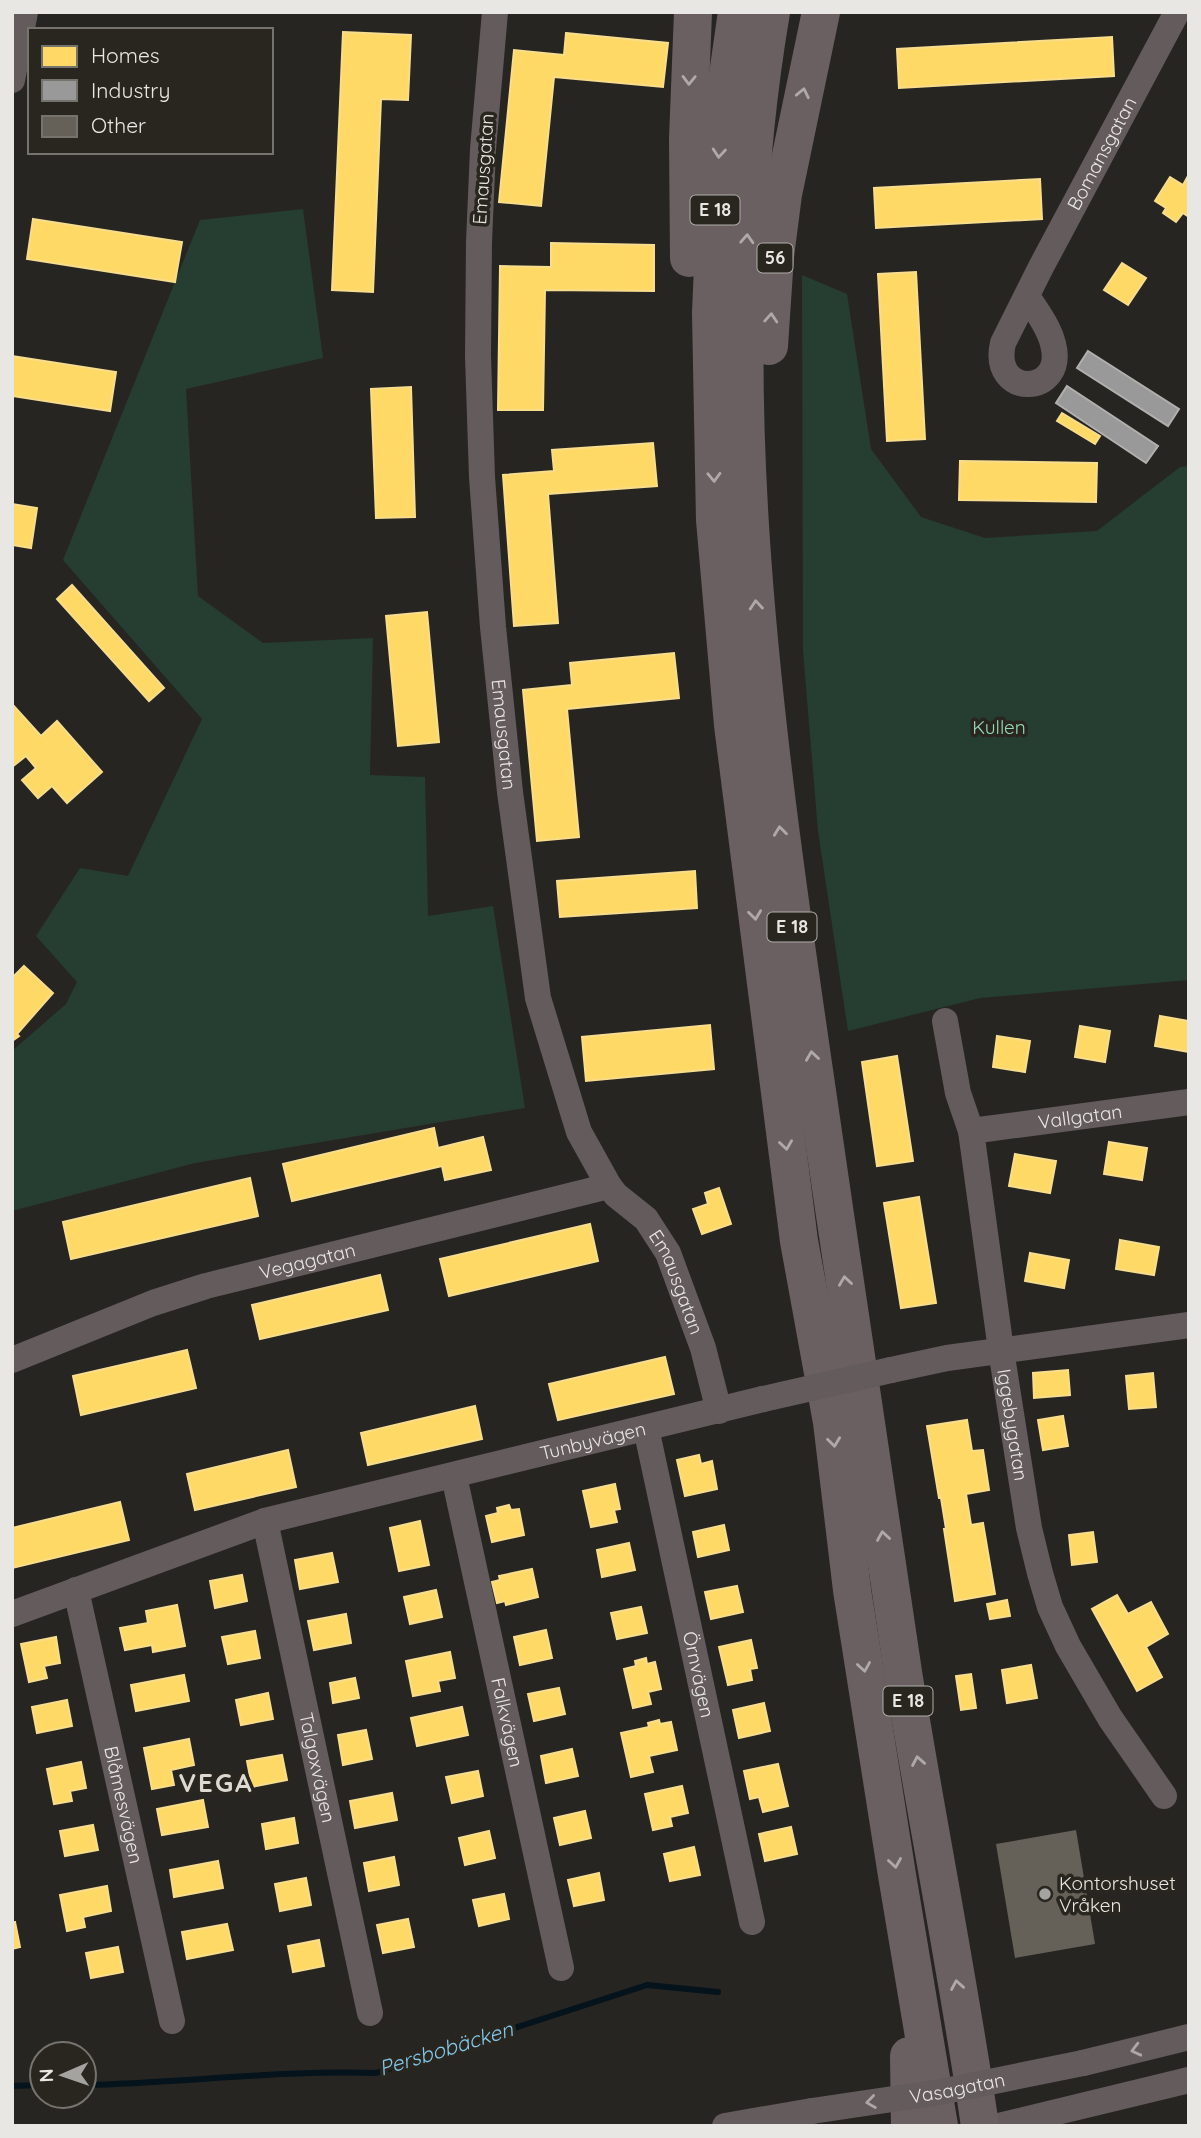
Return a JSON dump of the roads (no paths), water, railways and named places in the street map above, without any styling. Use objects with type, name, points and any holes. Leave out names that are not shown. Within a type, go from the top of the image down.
[{"type":"highway","points":[[693,12],[688,139],[693,390],[712,408]]},
{"type":"highway","name":"E 18","points":[[737,12],[717,173],[712,277],[715,520],[725,646],[740,791],[799,1241],[832,1422],[855,1604],[939,2126]]},
{"type":"highway","name":"E 18","points":[[771,12],[755,124],[746,270],[745,402],[768,730],[793,932],[904,1674],[980,2126]]},
{"type":"highway","name":"56","points":[[750,503],[767,478],[769,345],[775,256],[786,180],[821,12]]},
{"type":"highway","name":"E 18","points":[[909,2126],[909,2048],[919,2003]]},
{"type":"highway","name":"E 18","points":[[969,2052],[991,2126]]},
{"type":"street","points":[[12,80],[25,12]]},
{"type":"street","name":"Emausgatan","points":[[495,12],[483,149],[479,242],[478,348],[482,477],[510,792],[538,998],[579,1132],[615,1195],[646,1219],[668,1253],[703,1348],[719,1411]]},
{"type":"street","name":"Bomansgatan","points":[[1027,296],[1177,12]]},
{"type":"street","name":"Iggebygatan","points":[[945,1021],[958,1093],[971,1131],[1029,1528],[1050,1607],[1068,1646],[1110,1718],[1164,1796]]},
{"type":"street","name":"Vallgatan","points":[[971,1131],[1189,1102]]},
{"type":"street","name":"Vegagatan","points":[[12,1360],[153,1303],[206,1286],[609,1186]]},
{"type":"street","name":"Tunbyvägen","points":[[12,1614],[265,1521],[763,1399],[947,1358],[1189,1325]]},
{"type":"street","name":"Örnvägen","points":[[646,1428],[752,1922]]},
{"type":"street","name":"Falkvägen","points":[[454,1476],[561,1968]]},
{"type":"street","name":"Talgoxvägen","points":[[265,1521],[370,2013]]},
{"type":"street","name":"Blåmesvägen","points":[[76,1590],[172,2021]]},
{"type":"street","name":"Vasagatan","points":[[724,2126],[1022,2077],[1189,2037]]},
{"type":"street","points":[[999,2126],[1185,2083]]},
{"type":"waterway","name":"Persbobäcken","points":[[98,2084],[303,2073],[376,2073],[647,1985],[718,1992]]},
{"type":"waterway","name":"Persbobäcken","points":[[12,2086],[28,2085]]},
{"type":"place","name":"Kontorshuset Vråken","points":[[1045,1894]]},
{"type":"district","name":"VEGA","points":[[216,1783]]},
{"type":"park label","name":"Kullen","points":[[999,727]]}]
